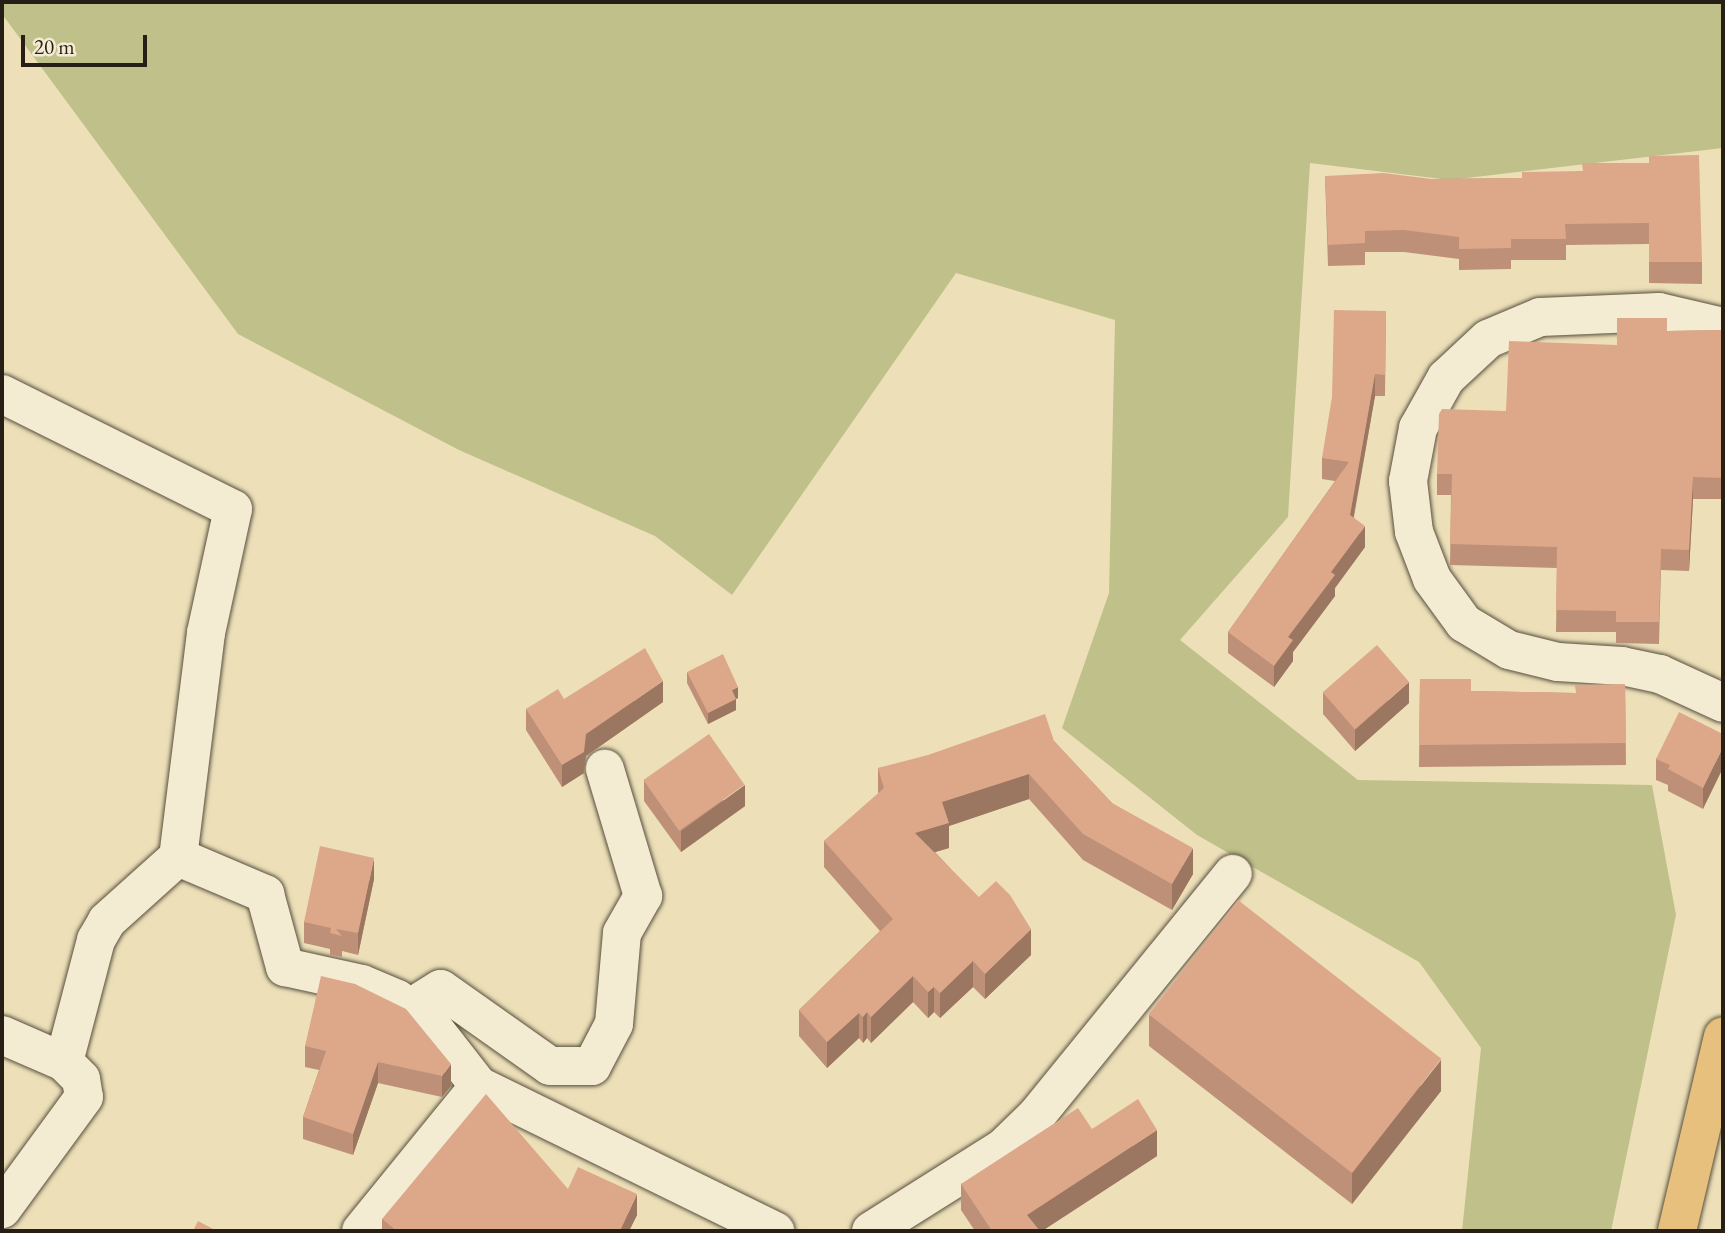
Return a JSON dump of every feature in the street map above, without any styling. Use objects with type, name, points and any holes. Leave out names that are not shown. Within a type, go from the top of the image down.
[{"type":"main road","points":[[1677,1231],[1723,1036]]},
{"type":"street","points":[[1723,327],[1659,312],[1540,317],[1488,339],[1446,378],[1418,428],[1408,481],[1414,532],[1432,579],[1464,623],[1510,650],[1558,662],[1622,666],[1660,674],[1723,703]]},
{"type":"street","points":[[2,394],[233,509],[206,633],[178,857],[107,921],[96,940],[64,1062]]},
{"type":"street","points":[[411,1008],[441,989],[550,1066],[592,1066],[614,1024],[622,933],[643,896],[605,768]]},
{"type":"street","points":[[178,857],[265,894],[285,967],[362,984],[411,1008],[425,1017],[480,1086],[775,1231]]},
{"type":"street","points":[[871,1231],[1003,1147],[1036,1116],[1233,874]]},
{"type":"street","points":[[2,1035],[64,1062],[81,1079],[84,1097],[2,1209]]},
{"type":"street","points":[[361,1231],[480,1086]]},
{"type":"green space","points":[[2,2],[1723,2],[1723,148],[1450,180],[1310,163],[1288,517],[1180,640],[1358,780],[1652,785],[1676,915],[1611,1231],[1462,1231],[1481,1048],[1419,962],[1197,835],[1062,728],[1109,593],[1115,320],[956,273],[732,595],[655,536],[459,450],[238,334],[2,14]]},
{"type":"building","points":[[1699,155],[1702,262],[1649,262],[1649,223],[1565,224],[1566,239],[1511,239],[1511,248],[1459,249],[1459,237],[1404,230],[1365,231],[1365,243],[1328,245],[1325,176],[1384,173],[1431,179],[1522,178],[1522,172],[1583,171],[1582,163],[1649,163],[1649,156]]},
{"type":"building","points":[[1334,310],[1386,311],[1385,375],[1375,374],[1350,515],[1365,526],[1331,572],[1335,575],[1288,637],[1293,640],[1274,666],[1228,632],[1349,462],[1322,458],[1332,397]]},
{"type":"building","points":[[1617,318],[1667,318],[1667,331],[1723,330],[1723,478],[1693,477],[1689,550],[1661,549],[1659,622],[1616,622],[1616,611],[1556,610],[1557,547],[1450,544],[1452,474],[1437,474],[1439,414],[1442,409],[1506,411],[1509,341],[1617,345]]},
{"type":"building","points":[[1377,645],[1409,682],[1355,729],[1323,692]]},
{"type":"building","points":[[645,648],[663,681],[586,734],[584,752],[562,765],[526,709],[558,689],[564,699]]},
{"type":"building","points":[[723,654],[738,687],[732,690],[736,699],[708,713],[687,672]]},
{"type":"building","points":[[1420,679],[1471,679],[1471,691],[1576,693],[1575,685],[1625,684],[1626,743],[1419,745]]},
{"type":"building","points":[[1679,712],[1723,734],[1723,747],[1703,788],[1668,769],[1670,765],[1656,759]]},
{"type":"building","points":[[1045,714],[1054,741],[1112,803],[1193,848],[1172,884],[1083,834],[1029,774],[942,802],[949,823],[915,833],[979,897],[996,881],[1010,895],[1031,929],[985,974],[973,961],[940,993],[934,987],[928,992],[913,976],[871,1017],[867,1012],[863,1017],[859,1013],[827,1042],[799,1010],[893,919],[824,841],[884,788],[878,768],[928,755]]},
{"type":"building","points":[[709,734],[745,785],[679,831],[643,780]]},
{"type":"building","points":[[320,846],[374,858],[358,933],[336,929],[342,936],[330,933],[331,928],[304,922]]},
{"type":"building","points":[[1238,900],[1441,1059],[1352,1173],[1149,1014]]},
{"type":"building","points":[[321,976],[355,984],[406,1009],[451,1064],[442,1076],[378,1062],[353,1134],[303,1117],[326,1051],[305,1046]]},
{"type":"building","points":[[486,1094],[568,1189],[578,1167],[637,1194],[620,1231],[397,1231],[382,1219]]},
{"type":"building","points":[[1138,1099],[1157,1130],[1027,1215],[1040,1231],[992,1231],[961,1184],[1078,1108],[1092,1129]]},
{"type":"building","points":[[198,1221],[217,1231],[193,1231]]}]
